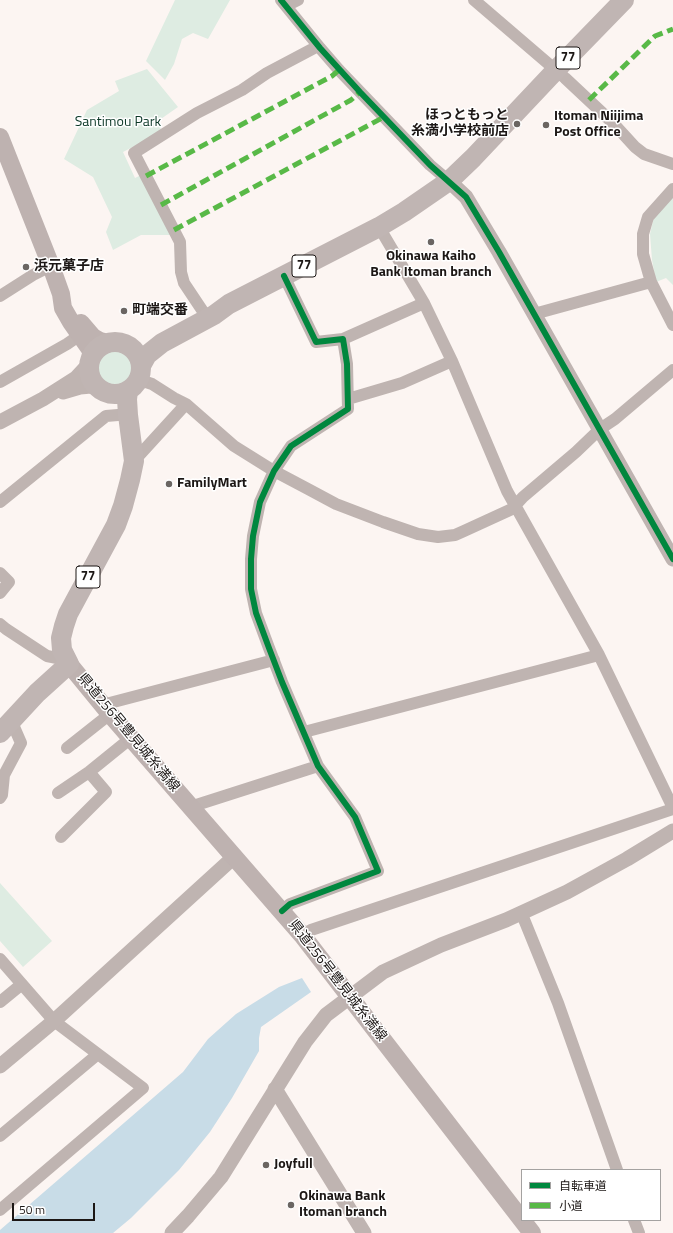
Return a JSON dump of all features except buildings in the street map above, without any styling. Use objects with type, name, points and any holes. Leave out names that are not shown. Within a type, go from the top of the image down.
[{"type":"main road","name":"77","points":[[108,343],[115,342],[128,345],[138,344],[204,313],[229,304],[379,227],[404,212],[449,181],[473,158],[624,0]]},
{"type":"main road","points":[[0,138],[61,294],[63,308],[90,349],[91,360]]},
{"type":"main road","points":[[61,294],[69,304],[77,319],[92,335],[100,341],[108,343]]},
{"type":"main road","name":"77","points":[[68,662],[62,650],[61,638],[64,626],[68,614],[116,525],[127,492],[134,461],[128,415],[126,381],[152,350],[214,315],[229,304]]},
{"type":"main road","points":[[91,360],[101,346],[108,343]]},
{"type":"main road","name":"77","points":[[127,492],[118,415],[126,381],[138,355],[134,349],[128,345]]},
{"type":"main road","name":"77","points":[[91,360],[90,372],[92,380],[126,381]]},
{"type":"main road","points":[[4,727],[68,662]]},
{"type":"main road","name":"県道256号豊見城糸満線","points":[[68,662],[106,709],[302,935],[521,1219]]},
{"type":"main road","name":"県道256号豊見城糸満線","points":[[523,1221],[532,1233]]},
{"type":"street","points":[[298,0],[283,3],[318,46],[430,165],[466,197],[673,559]]},
{"type":"street","points":[[474,0],[556,70],[603,114],[635,147],[644,154],[673,164]]},
{"type":"street","points":[[204,313],[184,283],[181,272],[180,242],[134,153],[197,113],[242,90],[267,73],[318,46]]},
{"type":"street","points":[[673,189],[648,217],[643,234],[643,254],[651,282],[673,325]]},
{"type":"street","points":[[302,935],[311,930],[673,808],[599,655],[498,471],[452,361],[424,303],[379,227]]},
{"type":"street","points":[[0,296],[50,266]]},
{"type":"street","points":[[284,276],[316,342],[343,339],[424,303]]},
{"type":"street","points":[[534,314],[651,282]]},
{"type":"street","points":[[0,382],[80,335]]},
{"type":"street","points":[[282,911],[290,904],[378,871],[355,817],[318,766],[282,682],[256,613],[251,589],[250,559],[253,536],[260,502],[274,471],[290,446],[348,409],[347,364],[343,339]]},
{"type":"street","points":[[0,422],[43,399],[76,378],[91,360]]},
{"type":"street","points":[[348,399],[402,383],[452,361]]},
{"type":"street","points":[[43,399],[80,387],[126,381],[149,374],[174,388],[186,404],[234,446],[274,471],[336,504],[406,530],[430,536],[446,536],[464,532],[506,513],[600,429],[615,419],[673,370]]},
{"type":"street","points":[[134,461],[186,404]]},
{"type":"street","points":[[0,502],[106,416],[118,415]]},
{"type":"street","points":[[0,573],[9,582],[0,593]]},
{"type":"street","points":[[0,624],[47,656],[68,662]]},
{"type":"street","points":[[304,732],[599,655]]},
{"type":"street","points":[[67,748],[106,709],[274,660]]},
{"type":"street","points":[[0,798],[2,795],[4,775],[3,767],[21,743],[4,727]]},
{"type":"street","points":[[58,793],[89,772],[131,738]]},
{"type":"street","points":[[190,807],[318,766]]},
{"type":"street","points":[[61,837],[106,792],[89,772]]},
{"type":"street","points":[[172,1233],[221,1177],[274,1089],[305,1042],[326,1015],[383,972],[412,958],[506,920],[567,892],[627,859],[673,831]]},
{"type":"street","points":[[0,1066],[54,1021],[234,857]]},
{"type":"street","points":[[521,912],[558,1003],[617,1169]]},
{"type":"street","points":[[0,959],[54,1021],[143,1088],[0,1210]]},
{"type":"street","points":[[0,1002],[22,984]]},
{"type":"street","points":[[0,1136],[98,1054]]},
{"type":"street","points":[[274,1089],[364,1233]]},
{"type":"street","points":[[634,1221],[639,1233]]},
{"type":"green space","points":[[175,0],[230,0],[208,39],[193,33],[182,39],[174,64],[165,80],[146,61]]},
{"type":"green space","name":"Santimou Park","points":[[147,69],[178,107],[158,121],[162,132],[123,152],[135,178],[141,175],[171,235],[141,235],[113,250],[106,232],[112,217],[93,177],[64,159],[87,110],[119,91],[115,81]]},
{"type":"green space","points":[[673,192],[673,285],[666,278],[656,282],[652,260],[650,234],[655,212]]},
{"type":"green space","points":[[111,347],[119,347],[127,350],[133,356],[136,368],[133,380],[127,386],[119,389],[111,389],[103,386],[97,380],[94,372],[94,364],[97,356],[103,350]]},
{"type":"green space","points":[[0,883],[52,941],[23,967],[0,941]]},
{"type":"water","points":[[302,978],[311,992],[261,1027],[259,1051],[232,1098],[210,1132],[179,1170],[131,1218],[113,1233],[0,1233],[0,1230],[183,1072],[208,1039],[236,1014],[279,987]]},
{"type":"marked path","points":[[589,100],[655,36],[673,29]]},
{"type":"marked path","points":[[146,176],[332,76],[339,70]]},
{"type":"marked path","points":[[161,205],[351,100],[360,92]]},
{"type":"marked path","points":[[174,230],[384,117]]},
{"type":"cycle path","points":[[281,0],[320,48],[360,92],[430,165],[466,197],[499,252],[673,559]]},
{"type":"cycle path","points":[[282,911],[290,904],[378,871],[355,817],[318,766],[269,648],[256,613],[251,589],[253,536],[260,502],[274,471],[291,446],[348,409],[347,364],[343,339],[316,342],[284,276]]},
{"type":"place","name":"ほっともっと 糸満小学校前店","points":[[517,124]]},
{"type":"place","name":"Itoman Niijima Post Office","points":[[546,125]]},
{"type":"place","name":"Okinawa Kaiho Bank Itoman branch","points":[[431,242]]},
{"type":"place","name":"浜元菓子店","points":[[26,267]]},
{"type":"place","name":"町端交番","points":[[124,311]]},
{"type":"place","name":"FamilyMart","points":[[169,484]]},
{"type":"place","name":"Joyfull","points":[[266,1165]]},
{"type":"place","name":"Okinawa Bank Itoman branch","points":[[291,1205]]}]
